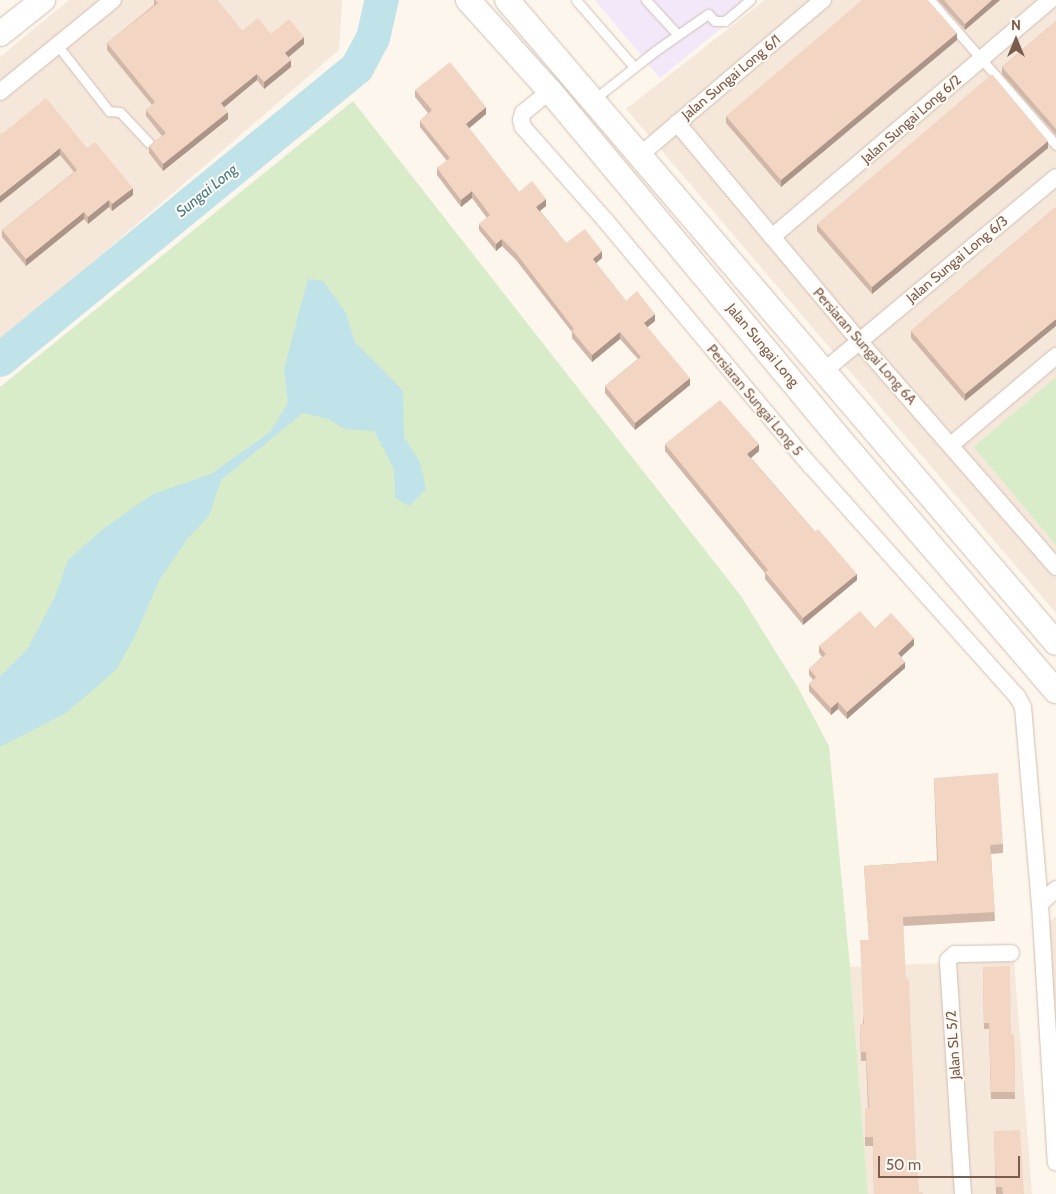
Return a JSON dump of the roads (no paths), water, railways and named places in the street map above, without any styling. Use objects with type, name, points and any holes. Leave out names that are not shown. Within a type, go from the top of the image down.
[{"type":"street","points":[[0,34],[43,0]]},
{"type":"street","points":[[0,92],[113,0]]},
{"type":"street","name":"Jalan Sungai Long","points":[[468,0],[550,91],[850,451],[1056,691]]},
{"type":"street","name":"Jalan Sungai Long","points":[[507,0],[1056,643]]},
{"type":"street","name":"Jalan Sungai Long 6/1","points":[[640,155],[823,0]]},
{"type":"street","name":"Jalan Sungai Long 6/2","points":[[772,238],[1050,0]]},
{"type":"street","name":"Persiaran Sungai Long 5","points":[[550,91],[523,113],[521,120],[523,127],[605,220],[811,466],[1017,696],[1023,707],[1040,904]]},
{"type":"street","name":"Persiaran Sungai Long 6A","points":[[677,123],[858,341],[1056,567]]},
{"type":"street","name":"Jalan Sungai Long 6/3","points":[[824,371],[1056,177]]},
{"type":"street","points":[[951,445],[1056,356]]},
{"type":"street","points":[[1056,889],[1040,904],[1056,1163]]},
{"type":"street","name":"Jalan SL 5/2","points":[[963,1194],[948,960],[955,954],[1011,953]]},
{"type":"lane","points":[[576,0],[634,68]]},
{"type":"lane","points":[[646,0],[678,35]]},
{"type":"lane","points":[[593,101],[634,68],[708,14],[715,22],[725,21],[750,0]]},
{"type":"lane","points":[[930,0],[1056,144]]},
{"type":"lane","points":[[58,46],[108,111],[120,112],[150,143]]},
{"type":"water","points":[[308,279],[323,281],[345,311],[355,342],[403,391],[404,437],[420,462],[426,489],[409,506],[395,498],[394,469],[374,431],[345,429],[328,419],[303,413],[221,480],[209,516],[188,538],[160,579],[135,636],[116,670],[66,713],[0,747],[0,676],[28,648],[55,597],[68,560],[103,529],[153,494],[211,474],[270,432],[288,403],[284,369]]},
{"type":"waterway","name":"Sungai Long","points":[[0,360],[357,68],[373,38],[382,0]]}]
